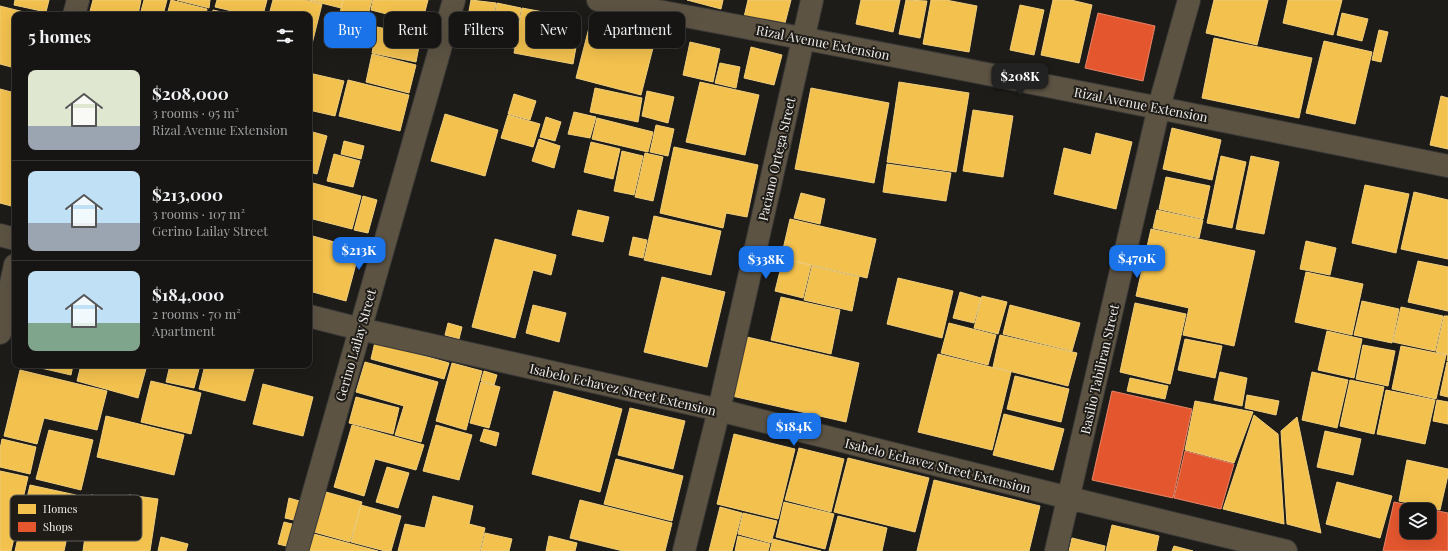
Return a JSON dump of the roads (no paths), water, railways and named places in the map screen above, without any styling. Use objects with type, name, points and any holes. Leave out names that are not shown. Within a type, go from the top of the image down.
[{"type":"street","points":[[75,12],[78,0]]},
{"type":"street","name":"Gerino Lailay Street","points":[[297,551],[454,0]]},
{"type":"street","name":"Rizal Avenue Extension","points":[[598,0],[803,37],[1448,166]]},
{"type":"street","name":"Paciano Ortega Street","points":[[684,551],[719,410],[812,0]]},
{"type":"street","name":"Basilio Tabiliran Street","points":[[1056,551],[1159,107],[1188,0]]},
{"type":"street","points":[[0,235],[12,238]]},
{"type":"street","points":[[0,333],[12,278]]},
{"type":"street","name":"Isabelo Echavez Street Extension","points":[[312,317],[360,329],[719,410],[1286,551]]}]
